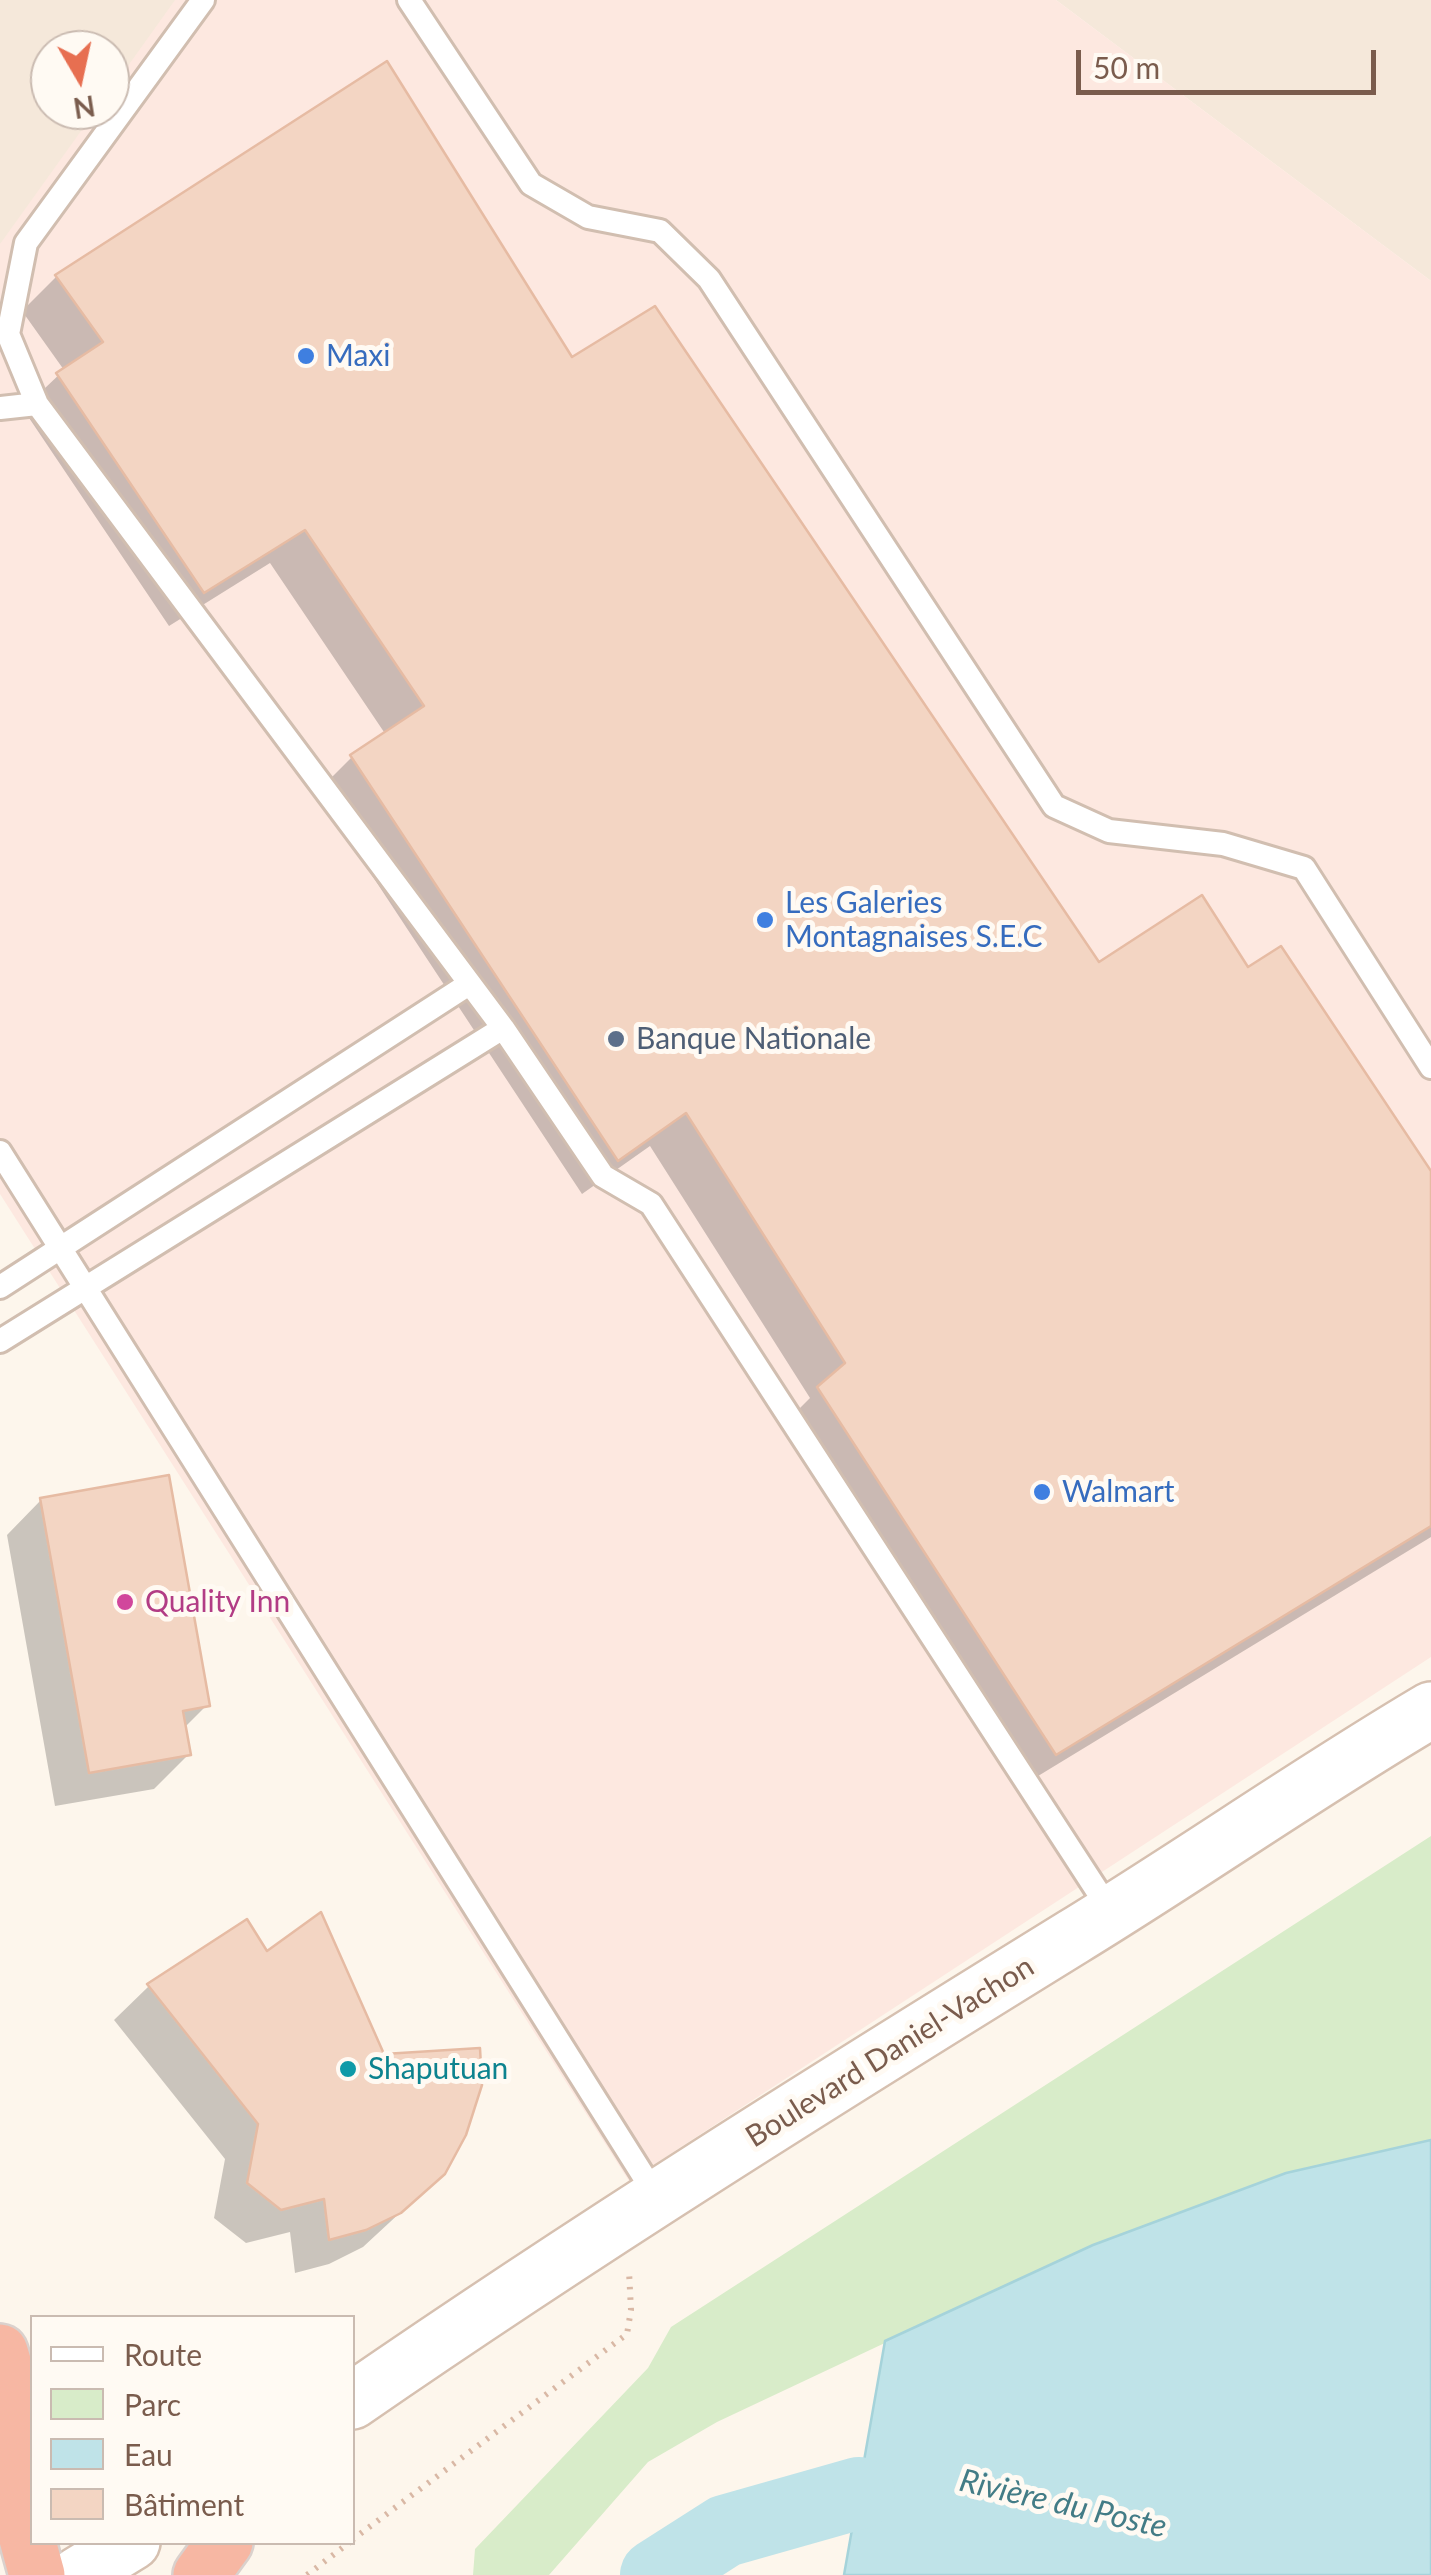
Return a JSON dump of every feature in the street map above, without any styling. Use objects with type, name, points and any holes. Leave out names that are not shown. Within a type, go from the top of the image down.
[{"type":"highway","points":[[0,2352],[14,2398],[30,2426]]},
{"type":"highway","points":[[0,2440],[37,2575]]},
{"type":"highway","points":[[201,2575],[224,2545]]},
{"type":"street","name":"Boulevard Daniel-Vachon","points":[[355,2399],[642,2209],[1111,1912],[1307,1782],[1431,1710]]},
{"type":"street","points":[[78,2575],[127,2545]]},
{"type":"lane","points":[[203,0],[26,243],[8,334],[37,404],[503,1028],[604,1176],[651,1204],[1111,1912]]},
{"type":"lane","points":[[409,0],[531,184],[588,217],[660,231],[710,279],[1054,806],[1109,831],[1223,844],[1304,868],[1431,1067]]},
{"type":"lane","points":[[0,408],[37,404]]},
{"type":"lane","points":[[0,1286],[469,984]]},
{"type":"lane","points":[[0,1342],[503,1028]]},
{"type":"lane","points":[[0,1152],[642,2209]]},
{"type":"path","points":[[355,2539],[626,2334],[642,2209]]},
{"type":"path","points":[[307,2575],[347,2545]]},
{"type":"shaded area","points":[[0,0],[179,0],[130,67],[130,30],[30,30],[30,130],[84,130],[0,246]]},
{"type":"shaded area","points":[[175,0],[1056,0],[1431,281],[1431,1657],[629,2181],[0,1194],[0,244],[82,130],[130,130],[130,63]]},
{"type":"shaded area","points":[[1056,0],[1431,0],[1431,281]]},
{"type":"green space","points":[[1431,1836],[1431,2140],[1286,2173],[1093,2245],[717,2422],[648,2462],[549,2575],[473,2575],[475,2549],[648,2368],[671,2327]]},
{"type":"water","points":[[1431,2140],[1431,2575],[844,2575],[885,2341],[1093,2245],[1286,2173]]},
{"type":"building","name":"Les Galeries Montagnaises S.E.C","points":[[387,61],[572,357],[655,306],[1099,962],[1202,895],[1248,967],[1281,946],[1431,1171],[1431,1526],[1056,1755],[817,1387],[845,1363],[686,1113],[618,1161],[350,755],[424,706],[305,530],[204,593],[56,373],[103,342],[55,275]]},
{"type":"building","name":"Quality Inn","points":[[169,1475],[210,1706],[183,1711],[191,1755],[89,1773],[40,1498]]},
{"type":"building","name":"Shaputuan","points":[[321,1912],[384,2054],[480,2048],[482,2085],[466,2135],[445,2174],[401,2213],[366,2230],[329,2240],[324,2199],[281,2210],[247,2183],[258,2124],[147,1984],[247,1919],[267,1951]]},
{"type":"waterway","name":"Rivière du Poste","points":[[656,2575],[725,2531],[859,2493]]},
{"type":"place","name":"Maxi","points":[[306,356]]},
{"type":"place","name":"Les Galeries Montagnaises S.E.C","points":[[765,920]]},
{"type":"place","name":"Banque Nationale","points":[[616,1039]]},
{"type":"place","name":"Walmart","points":[[1042,1492]]},
{"type":"place","name":"Quality Inn","points":[[125,1602]]},
{"type":"place","name":"Shaputuan","points":[[348,2069]]}]
